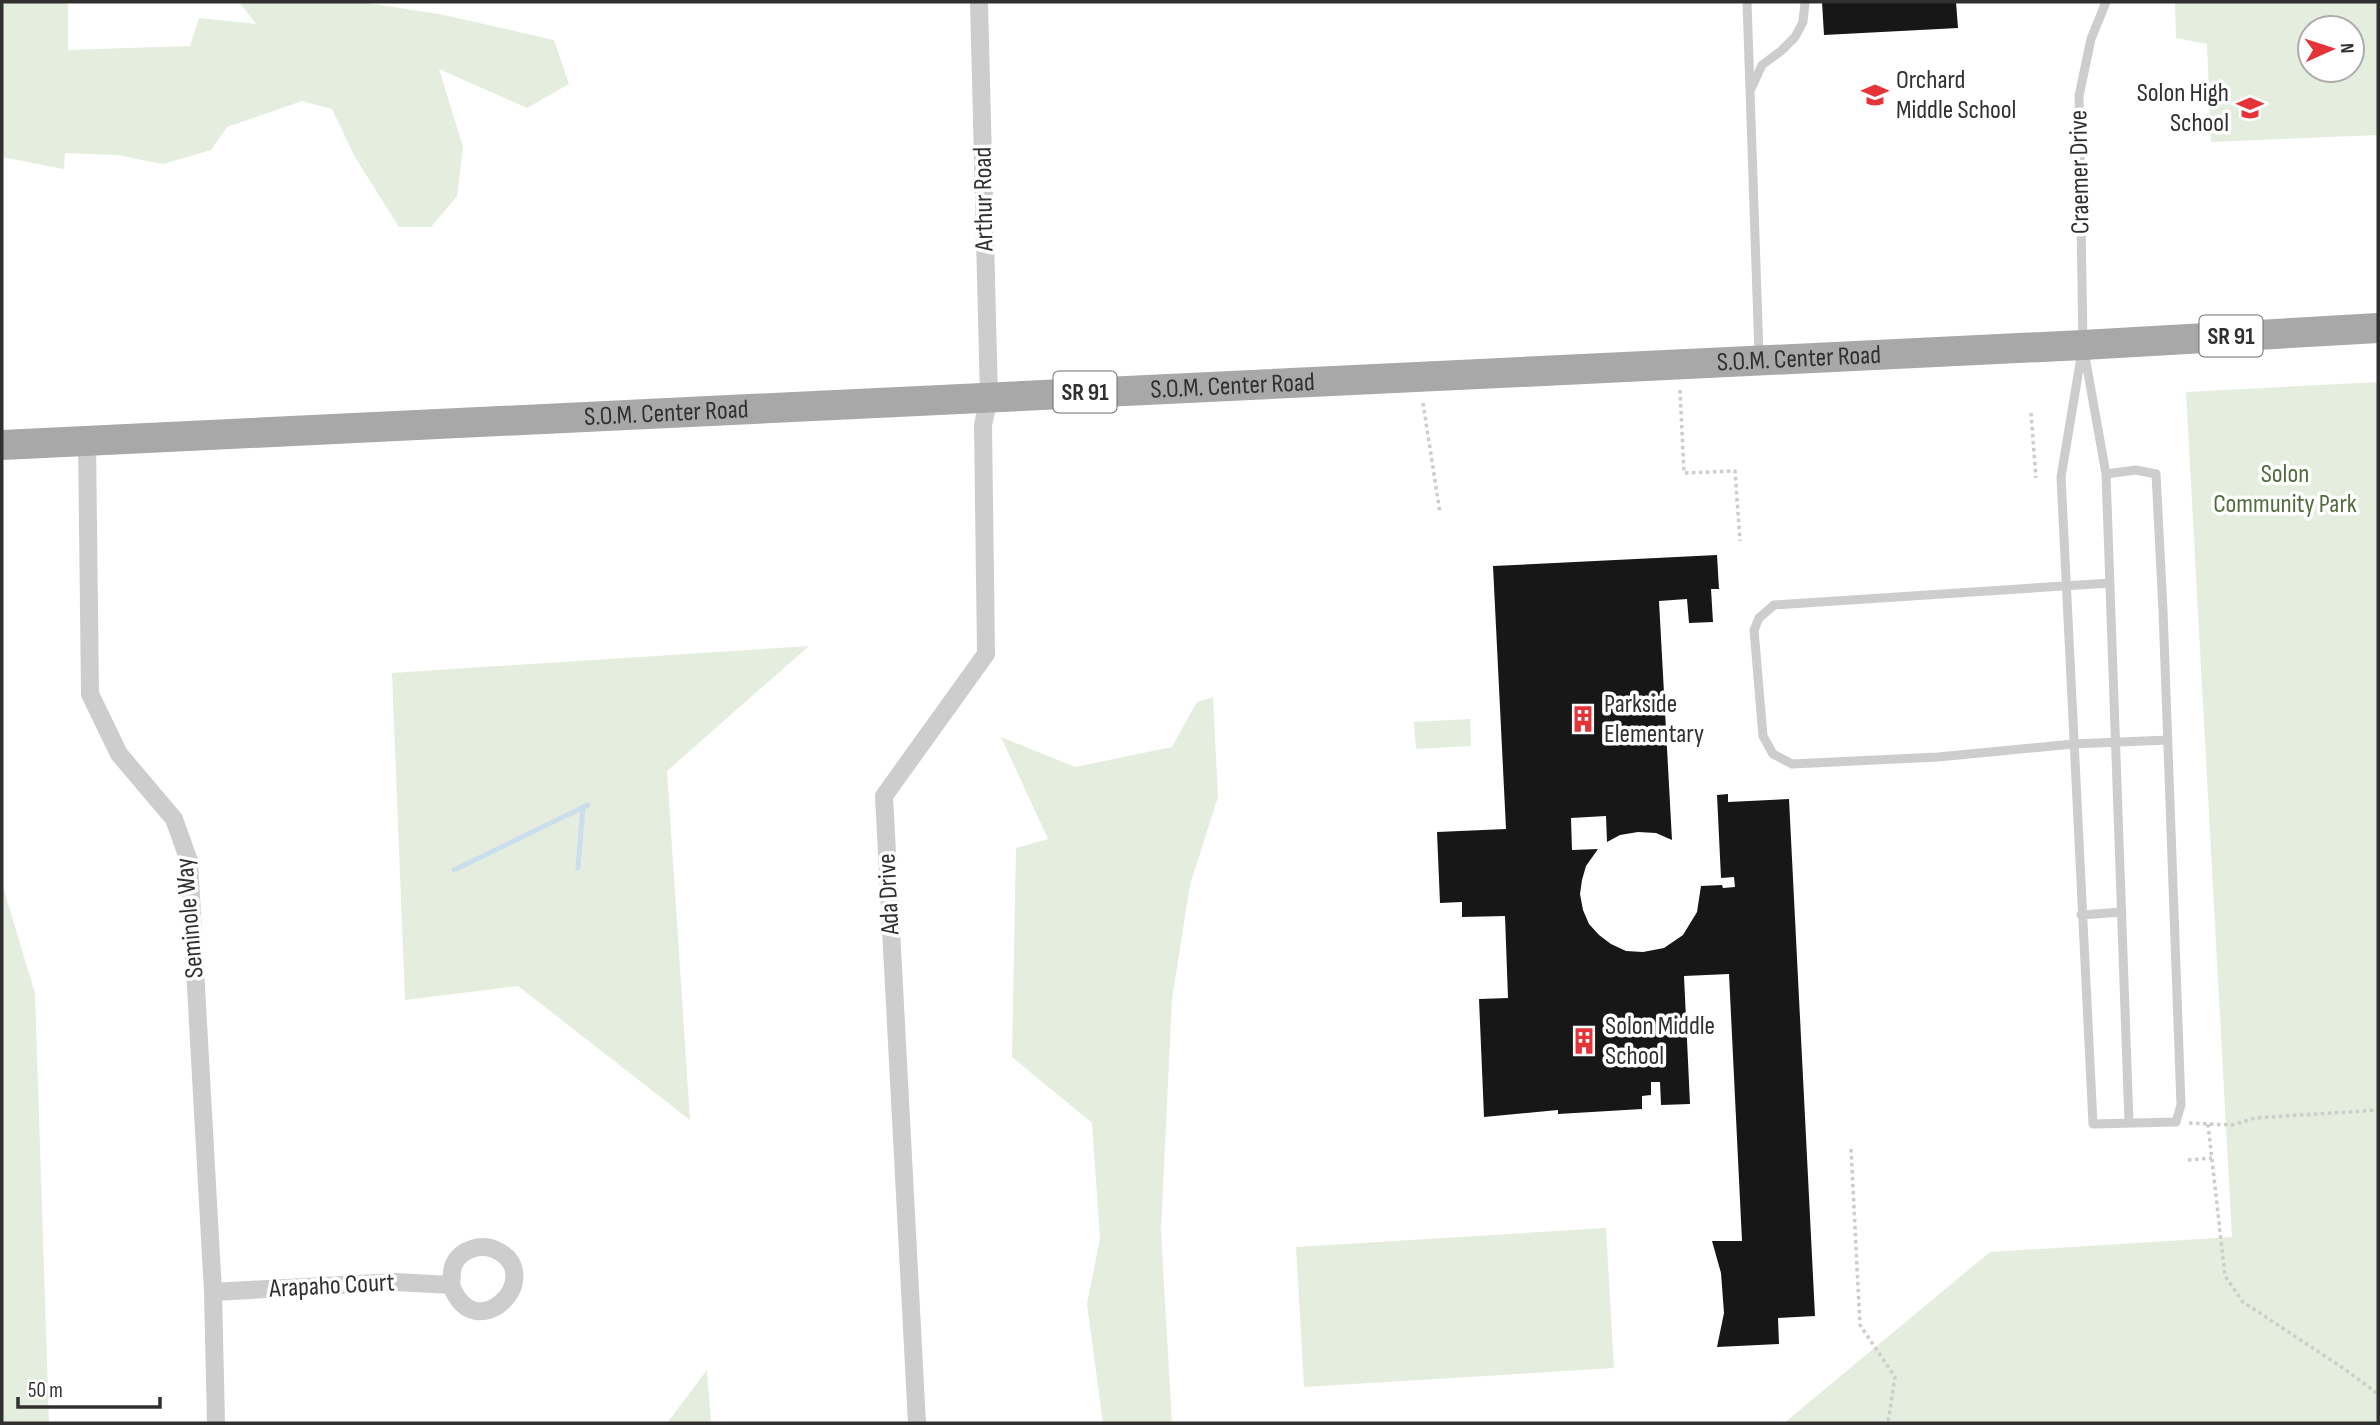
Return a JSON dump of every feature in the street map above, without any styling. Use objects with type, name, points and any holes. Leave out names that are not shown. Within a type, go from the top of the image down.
[{"type":"main road","name":"S.O.M. Center Road","points":[[2,445],[2083,345],[2378,328]]},
{"type":"street","name":"Arthur Road","points":[[979,2],[989,397]]},
{"type":"street","name":"Ada Drive","points":[[917,1423],[884,796],[986,654],[983,425],[989,397]]},
{"type":"street","name":"Seminole Way","points":[[86,441],[90,694],[119,754],[174,819],[189,861],[213,1292],[216,1423]]},
{"type":"street","name":"Arapaho Court","points":[[213,1292],[395,1282],[451,1285]]},
{"type":"lane","points":[[1747,2],[1759,360]]},
{"type":"lane","points":[[1750,91],[1762,65],[1795,37],[1803,22],[1805,2]]},
{"type":"lane","name":"Craemer Drive","points":[[2083,345],[2079,96],[2091,39],[2106,2]]},
{"type":"lane","points":[[2083,345],[2061,477],[2093,1124],[2176,1122],[2181,1105],[2155,474],[2136,470],[2106,474]]},
{"type":"lane","points":[[2083,345],[2106,474],[2129,1123]]},
{"type":"lane","points":[[2110,583],[1774,605],[1759,618],[1755,630],[1763,736],[1773,754],[1792,764],[1938,757],[2115,741],[2168,740]]},
{"type":"lane","points":[[2081,915],[2122,912]]},
{"type":"path","points":[[1680,390],[1684,473],[1735,471],[1740,541]]},
{"type":"path","points":[[1423,403],[1440,513]]},
{"type":"path","points":[[2031,413],[2036,478]]},
{"type":"path","points":[[2176,1122],[2232,1125],[2255,1118],[2378,1110]]},
{"type":"path","points":[[2208,1124],[2225,1276],[2243,1302],[2378,1394]]},
{"type":"path","points":[[1851,1149],[1860,1325],[1895,1377],[1888,1423]]},
{"type":"path","points":[[2188,1160],[2212,1158]]},
{"type":"green space","points":[[2,2],[68,2],[68,50],[190,46],[199,18],[256,24],[239,2],[361,2],[444,15],[554,40],[569,84],[527,108],[439,69],[463,147],[457,196],[431,227],[399,227],[355,157],[332,109],[302,101],[227,127],[211,150],[163,164],[117,155],[65,153],[64,169],[2,157]]},
{"type":"green space","points":[[2175,2],[2378,2],[2378,135],[2211,142],[2207,44],[2176,38]]},
{"type":"green space","name":"Solon Community Park","points":[[2378,382],[2378,1423],[1784,1423],[1990,1252],[2232,1237],[2186,392]]},
{"type":"green space","points":[[809,646],[667,771],[690,1120],[518,986],[405,1000],[392,673]]},
{"type":"green space","points":[[1213,697],[1218,797],[1190,885],[1172,999],[1161,1231],[1172,1423],[1103,1423],[1087,1304],[1100,1239],[1092,1123],[1012,1057],[1016,848],[1048,839],[1001,737],[1075,767],[1172,747],[1197,702]]},
{"type":"green space","points":[[1470,719],[1471,746],[1416,749],[1414,722]]},
{"type":"green space","points":[[2,884],[35,993],[49,1423],[2,1423]]},
{"type":"green space","points":[[1606,1228],[1614,1368],[1304,1387],[1296,1247]]},
{"type":"green space","points":[[707,1370],[711,1423],[667,1423]]},
{"type":"building","points":[[1822,2],[1956,2],[1958,28],[1824,35]]},
{"type":"building","name":"Solon Middle School","points":[[1717,555],[1719,589],[1711,589],[1713,622],[1689,623],[1687,599],[1659,601],[1672,840],[1656,833],[1638,832],[1620,835],[1607,842],[1606,816],[1571,818],[1572,850],[1598,849],[1586,866],[1580,894],[1589,924],[1611,944],[1626,951],[1643,952],[1664,948],[1683,935],[1697,912],[1701,886],[1735,887],[1734,877],[1721,878],[1717,795],[1728,794],[1728,802],[1789,799],[1815,1316],[1778,1318],[1779,1344],[1717,1347],[1724,1313],[1721,1273],[1712,1241],[1742,1241],[1729,974],[1684,976],[1690,1104],[1661,1105],[1660,1082],[1651,1082],[1651,1095],[1642,1096],[1642,1109],[1558,1114],[1558,1110],[1484,1117],[1479,999],[1508,998],[1505,916],[1462,917],[1462,902],[1440,903],[1437,832],[1506,829],[1493,566]]},
{"type":"waterway","points":[[454,870],[588,805]]},
{"type":"waterway","points":[[578,868],[583,807]]},
{"type":"place","name":"Orchard Middle School","points":[[1875,95]]},
{"type":"place","name":"Solon High School","points":[[2250,108]]},
{"type":"place","name":"Parkside Elementary","points":[[1583,719]]},
{"type":"place","name":"Solon Middle School","points":[[1584,1041]]}]
